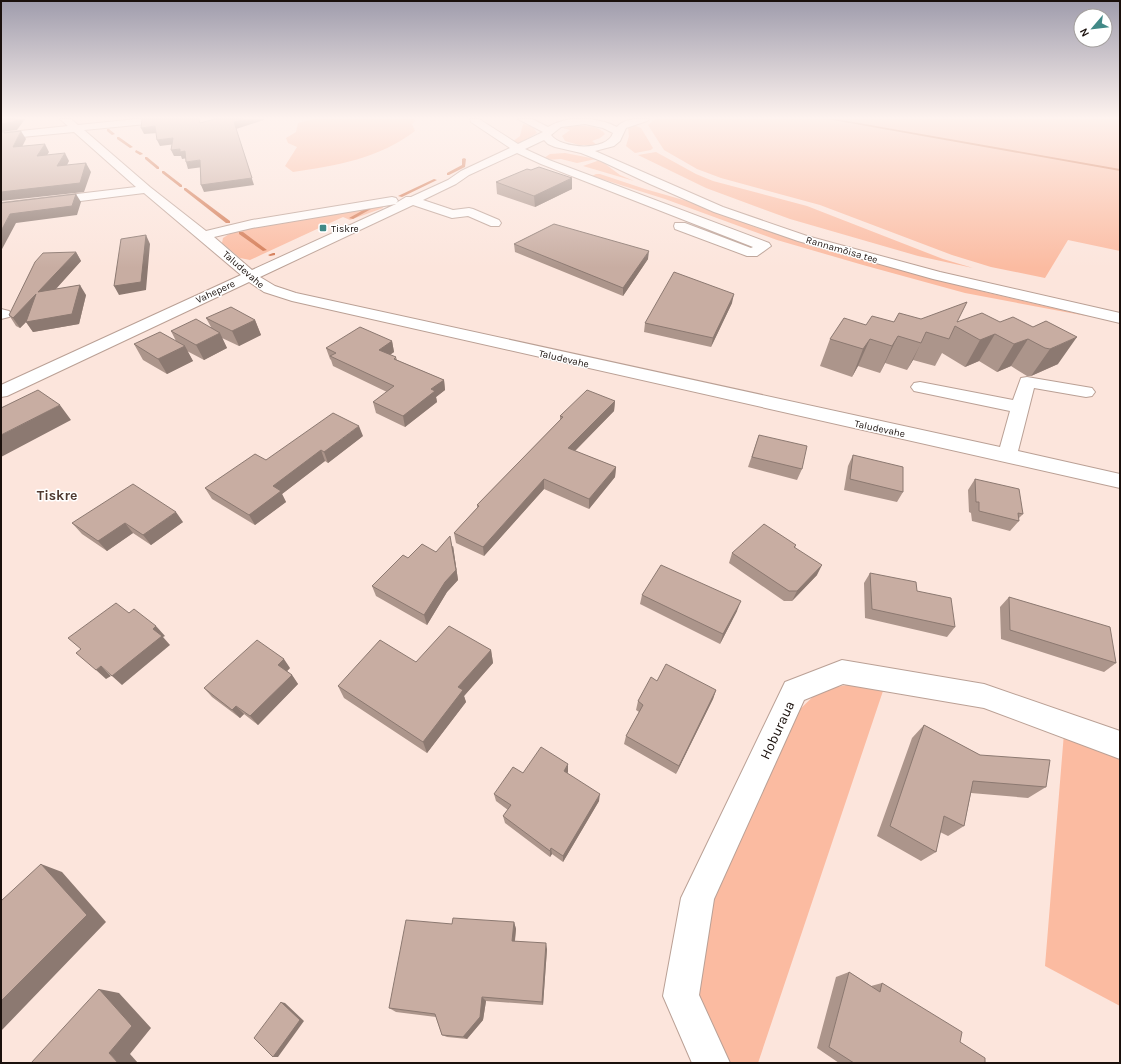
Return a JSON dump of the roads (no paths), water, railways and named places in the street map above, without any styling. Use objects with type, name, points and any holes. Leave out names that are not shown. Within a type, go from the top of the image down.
[{"type":"street","name":"Taludevahe","points":[[123,169],[146,189],[241,266],[249,275],[266,289],[292,297],[1120,481]]},
{"type":"street","name":"Vahepere","points":[[1,392],[414,198],[452,182],[466,173],[480,169]]},
{"type":"street","points":[[561,169],[764,246],[752,253],[680,226]]},
{"type":"street","name":"Rannamõisa tee","points":[[626,169],[653,182],[721,210],[838,249],[951,278],[1120,318]]},
{"type":"street","name":"Rannamõisa tee","points":[[654,169],[757,213],[817,233],[914,259],[1120,308]]},
{"type":"street","points":[[1,207],[146,189]]},
{"type":"street","points":[[204,236],[252,224],[414,198],[452,214],[469,212],[495,223]]},
{"type":"street","points":[[1,218],[8,217],[18,210],[20,204]]},
{"type":"street","points":[[1007,456],[1027,382],[1086,392]]},
{"type":"street","points":[[920,387],[1020,407]]},
{"type":"street","name":"Hoburaua","points":[[711,1063],[681,996],[698,898],[794,691],[842,672],[976,694],[1120,745]]},
{"type":"waterway","points":[[448,174],[459,169]]},
{"type":"waterway","points":[[1112,169],[1120,170]]},
{"type":"waterway","points":[[163,172],[181,186]]},
{"type":"waterway","points":[[400,196],[435,180]]},
{"type":"waterway","points":[[185,189],[228,222]]},
{"type":"waterway","points":[[351,218],[369,209]]},
{"type":"waterway","points":[[241,233],[265,250]]},
{"type":"place","name":"Tiskre","points":[[323,228]]},
{"type":"district","name":"Tiskre","points":[[57,495]]}]
